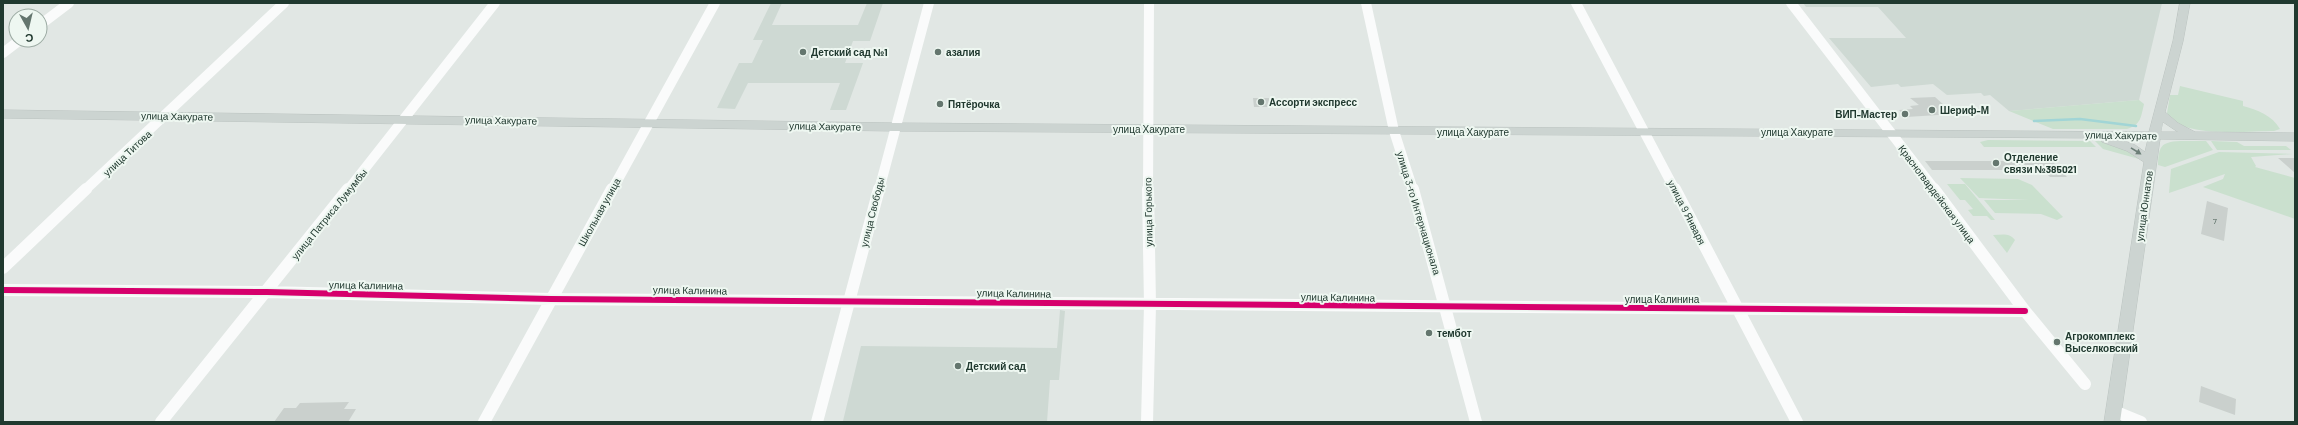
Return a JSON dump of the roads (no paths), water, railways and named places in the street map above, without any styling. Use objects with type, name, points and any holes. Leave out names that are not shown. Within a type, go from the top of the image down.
[{"type":"main road","name":"улица Юннатов","points":[[2113,417],[2154,136],[2178,42],[2185,3]]},
{"type":"main road","points":[[2159,113],[2174,126],[2200,136]]},
{"type":"main road","name":"улица Хакурате","points":[[3,114],[406,118],[894,127],[1394,131],[1890,132],[2295,137]]},
{"type":"main road","points":[[2093,135],[2124,144],[2150,161]]},
{"type":"street","points":[[48,19],[69,3]]},
{"type":"street","name":"улица Титова","points":[[3,268],[166,116],[284,3]]},
{"type":"street","name":"улица Патриса Лумумбы","points":[[161,422],[406,118],[495,3]]},
{"type":"street","name":"Школьная улица","points":[[484,422],[715,3]]},
{"type":"street","name":"улица Свободы","points":[[817,422],[850,302],[894,127],[929,3]]},
{"type":"street","name":"улица Горького","points":[[1147,422],[1150,305],[1147,129],[1149,3]]},
{"type":"street","name":"улица 3-го Интернационала","points":[[1366,3],[1394,131],[1411,180],[1447,308],[1476,422]]},
{"type":"street","name":"улица 9 Января","points":[[1576,3],[1679,196],[1735,309],[1797,422]]},
{"type":"street","name":"Красногвардейская улица","points":[[1790,3],[1890,132],[2025,311],[2075,374],[2085,384]]},
{"type":"street","name":"улица Калинина","points":[[3,290],[266,292],[551,299],[1447,308],[2025,311]]},
{"type":"street","name":"улица Юннатов","points":[[2113,417],[2141,422]]},
{"type":"waterway","points":[[2034,121],[2080,119],[2136,126]]},
{"type":"place","name":"Детский сад №1","points":[[803,52]]},
{"type":"place","name":"азалия","points":[[938,52]]},
{"type":"place","name":"Ассорти экспресс","points":[[1261,102]]},
{"type":"place","name":"Пятёрочка","points":[[940,104]]},
{"type":"place","name":"Шериф-М","points":[[1932,110]]},
{"type":"place","name":"ВИП-Мастер","points":[[1905,114]]},
{"type":"place","name":"Отделение связи №385021","points":[[1996,163]]},
{"type":"place","name":"тембот","points":[[1429,333]]},
{"type":"place","name":"Агрокомплекс Выселковский","points":[[2057,342]]},
{"type":"place","name":"Детский сад","points":[[958,366]]}]
